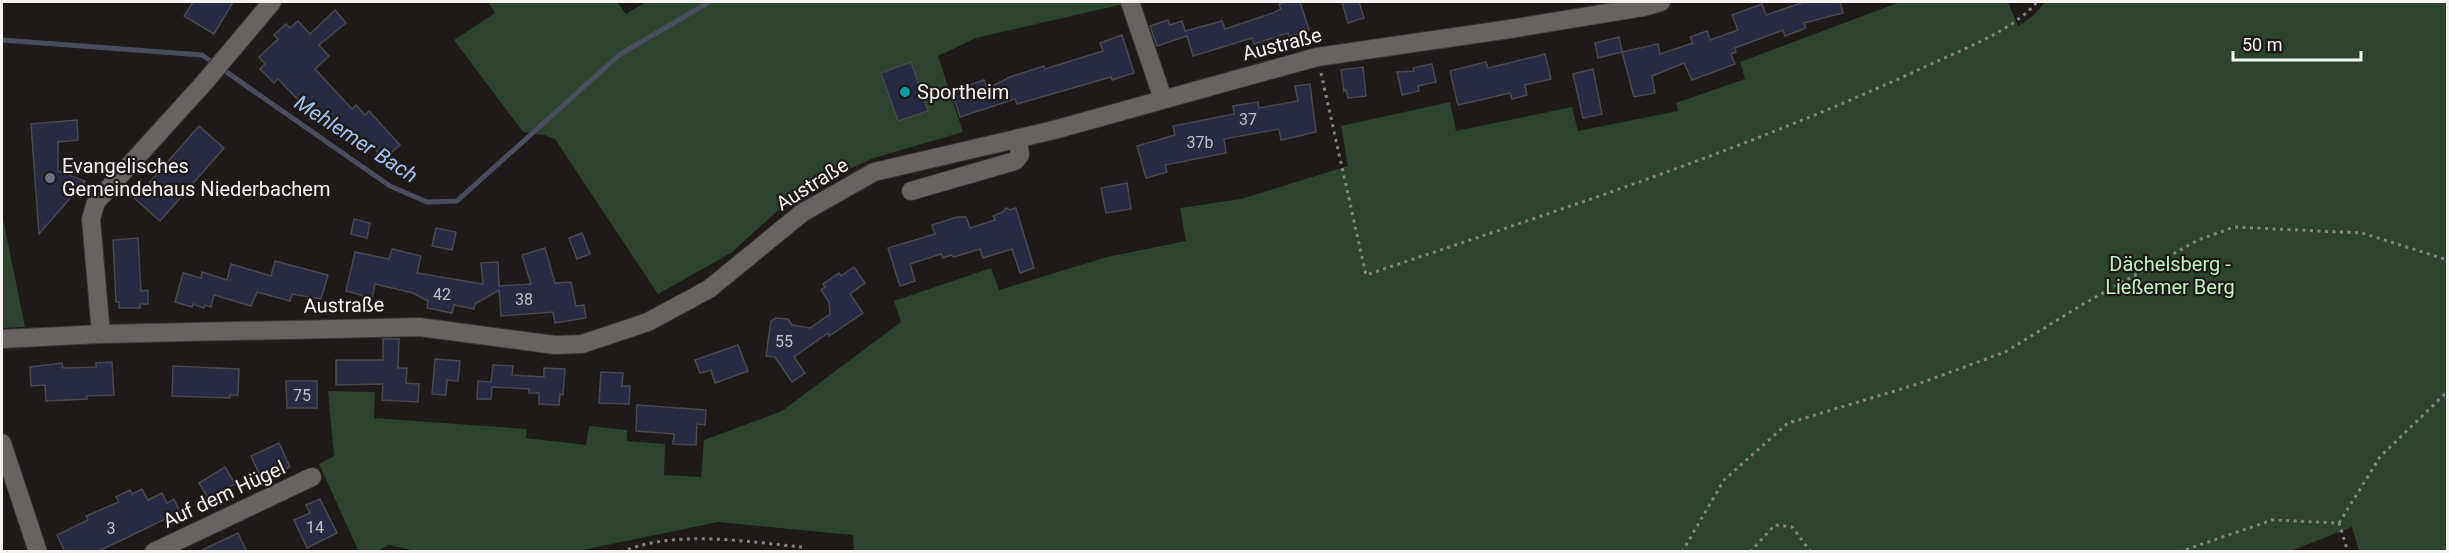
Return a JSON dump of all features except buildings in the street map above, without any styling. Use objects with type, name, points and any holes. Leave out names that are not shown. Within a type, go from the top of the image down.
[{"type":"street","points":[[101,334],[91,219],[96,202],[204,82],[272,2]]},
{"type":"street","points":[[1130,2],[1163,99]]},
{"type":"street","name":"Austraße","points":[[2,339],[101,334],[419,327],[555,345],[582,344],[648,322],[709,289],[802,213],[874,172],[1018,138],[1317,57],[1510,29],[1661,2]]},
{"type":"street","points":[[910,191],[1015,161],[1020,155],[1018,138]]},
{"type":"street","points":[[2,443],[35,551]]},
{"type":"street","name":"Auf dem Hügel","points":[[154,552],[312,477]]},
{"type":"path","points":[[1317,57],[1366,275],[1647,180],[1869,92],[1986,38],[2030,10],[2037,2]]},
{"type":"path","points":[[1682,552],[1724,480],[1788,423],[1918,384],[2005,352],[2085,303],[2198,240],[2234,227],[2362,233],[2448,260]]},
{"type":"path","points":[[2348,552],[2339,522],[2380,457],[2448,391]]},
{"type":"path","points":[[2179,552],[2272,520],[2339,522]]},
{"type":"path","points":[[1750,552],[1775,525],[1792,526],[1811,552]]},
{"type":"path","points":[[621,552],[674,540],[718,539],[803,547]]},
{"type":"green space","points":[[488,2],[617,2],[626,14],[646,2],[1128,3],[976,38],[938,56],[963,132],[874,158],[829,178],[784,205],[731,253],[658,294],[555,139],[523,132],[454,40],[495,13]]},
{"type":"green space","name":"Dächelsberg - Ließemer Berg","points":[[1900,2],[2008,2],[2018,26],[2033,16],[2045,2],[2447,2],[2447,551],[2359,551],[2352,527],[2288,552],[854,552],[853,535],[718,522],[578,551],[420,552],[389,545],[377,551],[359,552],[319,464],[334,456],[328,391],[375,392],[374,418],[527,429],[526,438],[586,445],[589,426],[627,430],[627,441],[665,444],[664,475],[701,477],[704,440],[782,411],[901,322],[894,301],[991,268],[999,290],[1107,257],[1186,241],[1180,208],[1241,199],[1348,166],[1341,126],[1450,102],[1456,131],[1572,107],[1578,131],[1678,111],[1676,103],[1745,79],[1740,62]]},
{"type":"green space","points":[[2,214],[25,327],[2,328]]},
{"type":"waterway","name":"Mehlemer Bach","points":[[2,40],[202,55],[390,186],[427,202],[457,201],[619,55],[709,2]]},
{"type":"place","name":"Sportheim","points":[[905,92]]},
{"type":"place","name":"Evangelisches Gemeindehaus Niederbachem","points":[[50,178]]}]
